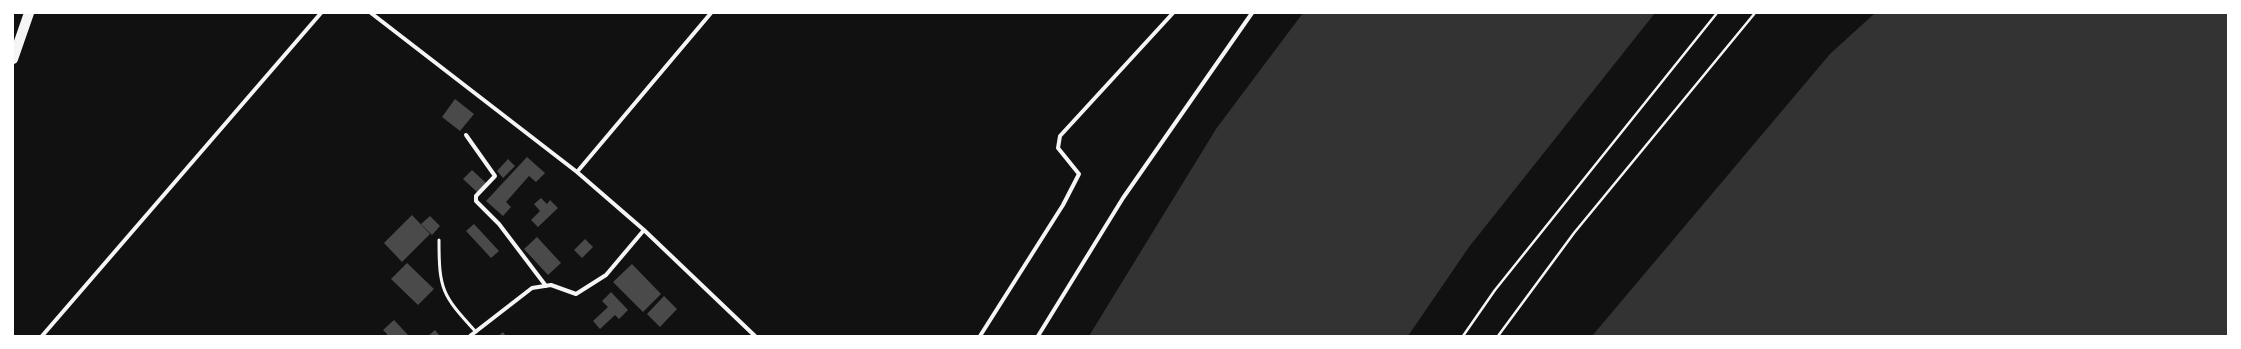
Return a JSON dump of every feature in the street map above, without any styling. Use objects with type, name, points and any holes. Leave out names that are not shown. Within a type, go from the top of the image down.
[{"type":"main road","points":[[13,59],[29,13]]},
{"type":"street","points":[[42,336],[321,13]]},
{"type":"street","points":[[371,13],[577,172],[644,230],[754,336]]},
{"type":"street","points":[[577,172],[711,13]]},
{"type":"street","points":[[980,336],[1062,205],[1079,174],[1058,148],[1060,136],[1173,13]]},
{"type":"street","points":[[1038,336],[1123,198],[1252,13]]},
{"type":"street","points":[[466,135],[494,176],[476,196],[476,201],[499,224],[546,286]]},
{"type":"street","points":[[470,336],[532,288],[552,285],[576,294],[606,275],[644,230]]},
{"type":"lane","points":[[439,240],[439,273],[443,290],[454,308],[476,332]]},
{"type":"path","points":[[1463,336],[1495,290],[1717,13]]},
{"type":"path","points":[[1498,336],[1578,227],[1755,13]]},
{"type":"shaded area","points":[[1303,13],[1655,13],[1469,247],[1408,336],[1089,336],[1216,129]]},
{"type":"shaded area","points":[[1875,13],[2228,13],[2228,336],[1592,336],[1830,54]]},
{"type":"building","points":[[455,99],[474,114],[460,131],[442,117]]},
{"type":"building","points":[[527,157],[545,173],[536,182],[529,176],[506,202],[511,207],[503,216],[486,201]]},
{"type":"building","points":[[508,159],[515,166],[503,178],[497,171]]},
{"type":"building","points":[[472,170],[486,183],[477,192],[463,179]]},
{"type":"building","points":[[541,198],[547,204],[550,200],[558,208],[538,227],[531,220],[540,211],[534,204]]},
{"type":"building","points":[[412,215],[430,234],[402,262],[384,243]]},
{"type":"building","points":[[430,216],[440,226],[432,235],[421,224]]},
{"type":"building","points":[[474,224],[499,251],[491,258],[466,231]]},
{"type":"building","points":[[537,237],[561,263],[548,275],[524,249]]},
{"type":"building","points":[[585,239],[593,247],[582,258],[574,250]]},
{"type":"building","points":[[407,263],[434,289],[418,305],[391,279]]},
{"type":"building","points":[[632,264],[661,294],[643,312],[613,282]]},
{"type":"building","points":[[611,292],[628,310],[619,319],[615,315],[600,329],[593,321],[608,307],[602,301]]},
{"type":"building","points":[[664,296],[677,309],[660,327],[647,314]]},
{"type":"building","points":[[394,320],[409,336],[386,336],[387,334],[383,330]]},
{"type":"building","points":[[435,330],[440,336],[428,336]]},
{"type":"building","points":[[503,332],[506,336],[498,336]]}]
